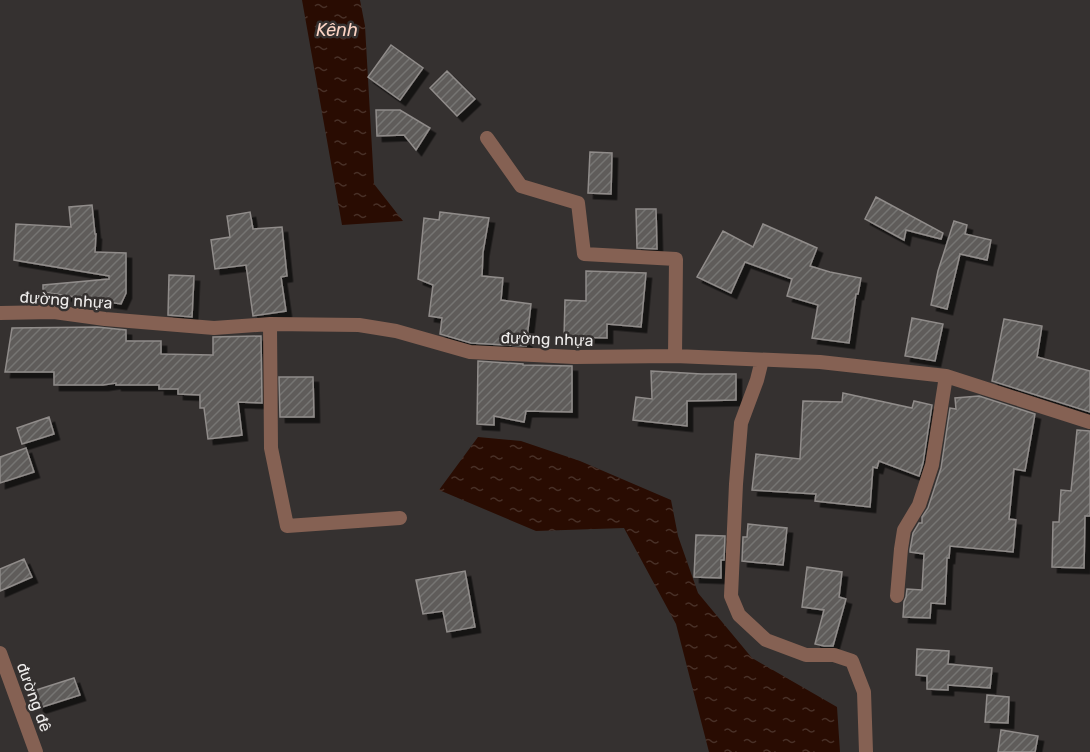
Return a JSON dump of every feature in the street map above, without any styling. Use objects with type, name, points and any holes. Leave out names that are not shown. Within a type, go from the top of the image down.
[{"type":"lane","points":[[487,138],[521,186],[578,203],[584,254],[676,259],[675,356]]},
{"type":"lane","name":"đường nhựa","points":[[0,313],[54,312],[105,319],[214,327],[270,324],[359,325],[396,331],[470,352],[574,357],[675,356],[820,362],[946,376],[1090,422]]},
{"type":"lane","points":[[270,324],[271,448],[287,526],[400,518]]},
{"type":"lane","points":[[762,360],[741,423],[731,596],[739,615],[766,640],[806,654],[834,655],[852,662],[864,692],[866,752]]},
{"type":"lane","points":[[897,597],[904,530],[919,505],[932,465],[946,376]]},
{"type":"lane","name":"đường đê","points":[[0,652],[36,752]]},
{"type":"water","name":"Kênh","points":[[302,0],[360,0],[365,26],[374,184],[403,221],[342,225]]},
{"type":"water","points":[[478,437],[521,441],[580,461],[671,500],[678,536],[698,593],[752,658],[837,707],[840,752],[709,752],[676,624],[624,528],[536,531],[439,490]]},
{"type":"building","points":[[391,45],[423,68],[400,100],[368,77]]},
{"type":"building","points":[[447,71],[475,99],[457,116],[430,88]]},
{"type":"building","points":[[376,110],[400,110],[430,128],[416,150],[404,135],[377,136]]},
{"type":"building","points":[[590,152],[612,153],[611,194],[588,193]]},
{"type":"building","points":[[876,197],[943,233],[941,239],[906,230],[904,240],[865,219]]},
{"type":"building","points":[[92,205],[96,234],[95,252],[126,253],[126,293],[121,304],[43,292],[43,285],[109,279],[109,276],[14,260],[16,224],[71,227],[69,207]]},
{"type":"building","points":[[636,209],[656,209],[657,249],[637,248]]},
{"type":"building","points":[[250,212],[253,229],[282,227],[287,276],[281,277],[286,311],[253,316],[246,265],[215,269],[211,240],[230,237],[227,216]]},
{"type":"building","points":[[440,212],[489,218],[483,252],[482,276],[503,278],[501,300],[531,304],[526,346],[471,343],[440,334],[442,318],[429,316],[433,285],[418,279],[424,218],[439,220]]},
{"type":"building","points":[[954,221],[967,225],[965,234],[991,240],[987,260],[960,254],[947,309],[931,305],[938,271]]},
{"type":"building","points":[[763,224],[817,248],[810,266],[861,278],[858,294],[856,294],[849,343],[812,338],[818,305],[787,296],[792,279],[745,262],[731,293],[697,277],[723,231],[753,247]]},
{"type":"building","points":[[586,271],[646,273],[641,327],[607,324],[607,338],[564,337],[565,300],[586,301]]},
{"type":"building","points":[[169,275],[194,276],[192,317],[168,315]]},
{"type":"building","points":[[912,318],[943,324],[935,361],[905,356]]},
{"type":"building","points":[[1004,319],[1042,326],[1037,357],[1090,371],[1090,412],[992,381]]},
{"type":"building","points":[[97,327],[126,330],[126,341],[161,341],[161,354],[213,355],[213,337],[261,336],[262,403],[238,402],[242,435],[208,439],[204,408],[200,408],[200,395],[178,394],[178,389],[159,389],[159,385],[116,385],[116,383],[54,385],[54,372],[5,372],[12,328]]},
{"type":"building","points":[[478,361],[572,366],[572,412],[526,411],[524,422],[494,416],[494,425],[477,424]]},
{"type":"building","points":[[651,371],[736,374],[736,400],[687,401],[687,426],[633,420],[636,397],[652,399]]},
{"type":"building","points":[[279,377],[313,377],[314,417],[280,417]]},
{"type":"building","points":[[843,393],[912,408],[914,401],[932,405],[919,476],[879,461],[877,468],[873,467],[870,507],[815,501],[816,494],[752,490],[756,454],[800,459],[803,401],[842,402]]},
{"type":"building","points":[[979,396],[1035,414],[1025,471],[1014,469],[1009,519],[1016,520],[1013,552],[950,546],[949,558],[947,558],[945,604],[931,603],[930,618],[903,617],[907,589],[922,590],[924,554],[910,552],[910,550],[913,533],[919,523],[922,523],[922,517],[928,508],[941,468],[950,408],[956,409],[955,398]]},
{"type":"building","points":[[49,417],[54,434],[22,444],[17,428]]},
{"type":"building","points":[[1077,430],[1090,431],[1090,516],[1085,516],[1084,568],[1052,567],[1053,522],[1059,522],[1061,490],[1071,491]]},
{"type":"building","points":[[26,448],[34,472],[0,483],[0,457]]},
{"type":"building","points":[[748,524],[787,528],[783,565],[742,561],[743,537],[747,537]]},
{"type":"building","points":[[696,535],[725,536],[721,578],[694,577]]},
{"type":"building","points":[[24,559],[32,577],[0,591],[0,569]]},
{"type":"building","points":[[807,567],[842,572],[839,597],[846,599],[833,646],[815,644],[824,610],[802,607]]},
{"type":"building","points":[[465,571],[475,627],[447,632],[443,611],[423,614],[416,580]]},
{"type":"building","points":[[917,649],[949,651],[948,664],[992,668],[990,688],[948,685],[948,690],[927,689],[927,676],[916,675]]},
{"type":"building","points":[[74,678],[80,695],[39,708],[33,691]]},
{"type":"building","points":[[987,695],[1009,697],[1008,723],[985,722]]},
{"type":"building","points":[[1001,730],[1038,736],[1035,752],[998,752]]}]
